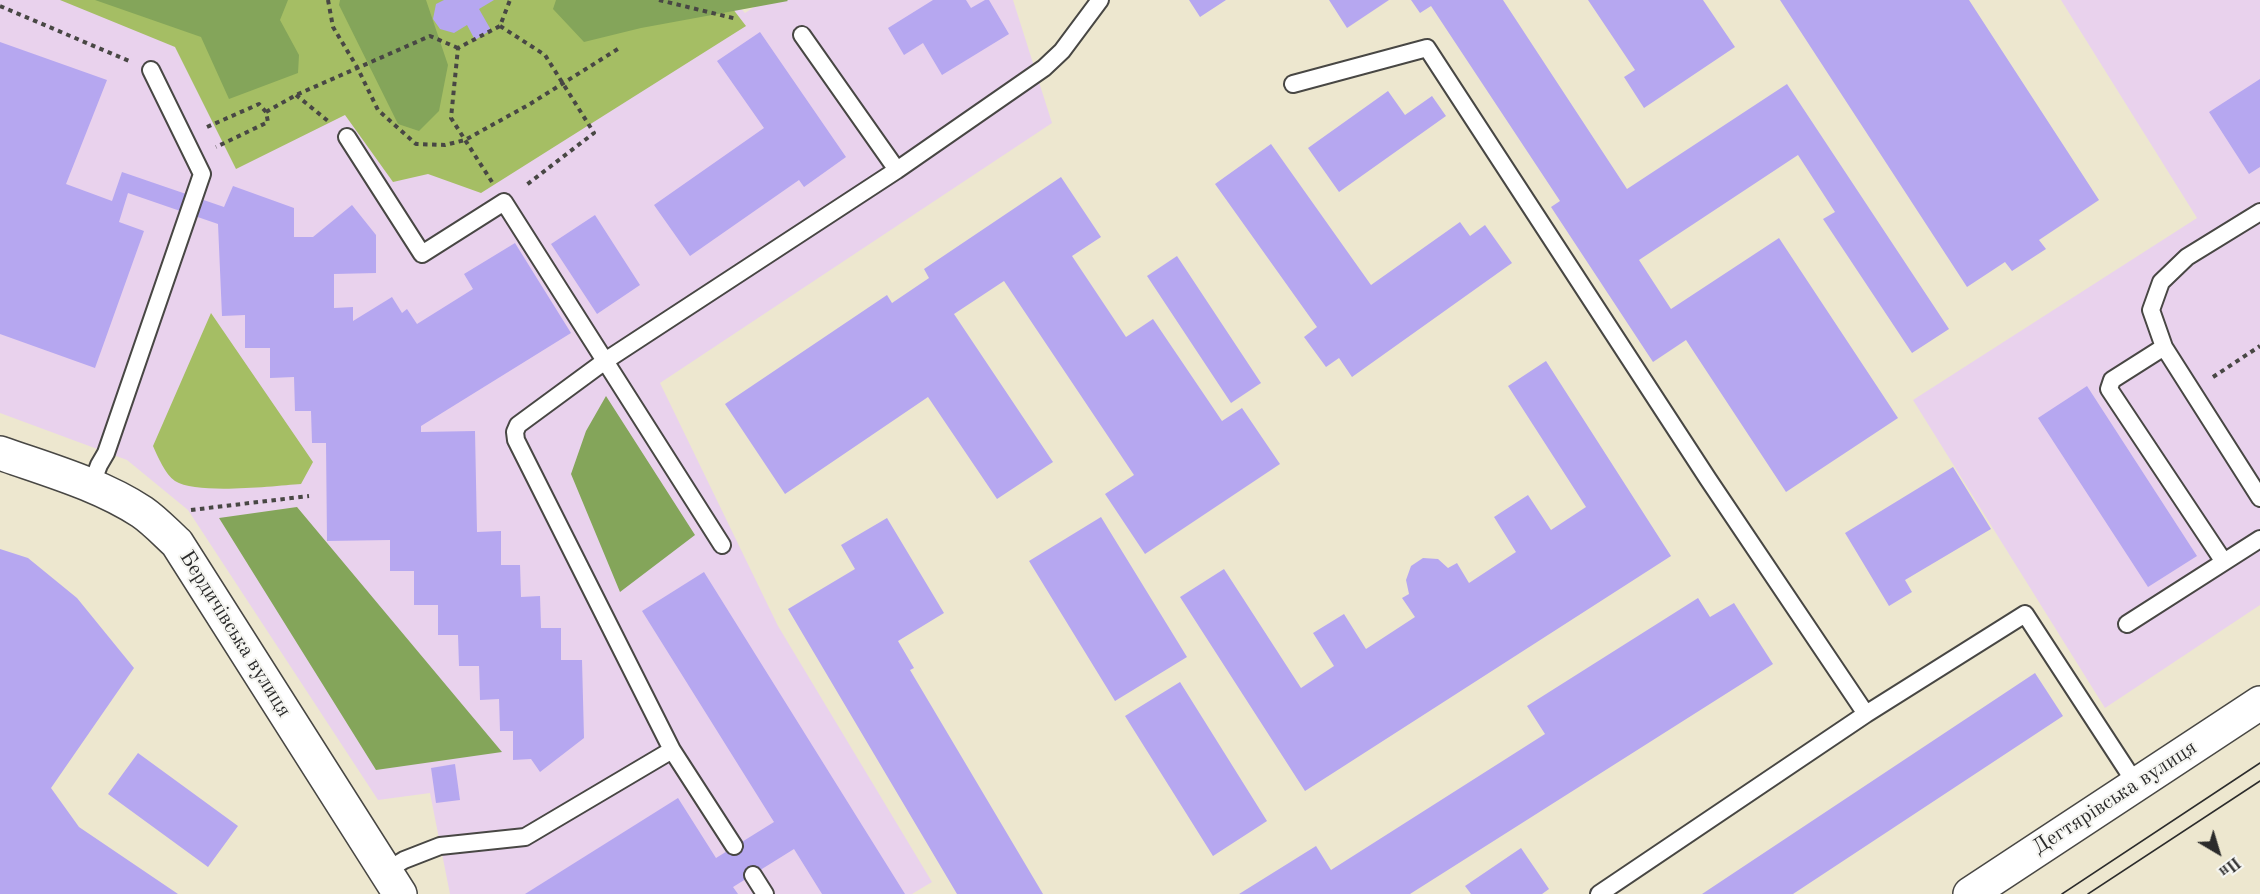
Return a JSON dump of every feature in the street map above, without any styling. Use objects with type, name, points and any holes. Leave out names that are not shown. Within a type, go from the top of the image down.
[{"type":"street","name":"Бердичівська вулиця","points":[[0,453],[92,486],[144,514],[177,543],[393,883]]},
{"type":"street","name":"Дегтярівська вулиця","points":[[1970,894],[2260,703]]},
{"type":"lane","points":[[734,846],[672,750],[516,440],[515,432],[518,425],[605,361],[897,170],[1044,69],[1062,51],[1100,0]]},
{"type":"lane","points":[[802,35],[897,170]]},
{"type":"lane","points":[[1293,84],[1427,48],[1708,479],[1866,714]]},
{"type":"lane","points":[[92,486],[106,453],[202,174],[151,70]]},
{"type":"lane","points":[[347,137],[422,254],[504,202],[722,545]]},
{"type":"lane","points":[[2260,212],[2187,257],[2161,282],[2151,310],[2164,348],[2260,498]]},
{"type":"lane","points":[[2164,348],[2112,380],[2109,389],[2224,562]]},
{"type":"lane","points":[[2127,624],[2260,539]]},
{"type":"lane","points":[[1599,894],[1866,714],[2025,614],[2136,784]]},
{"type":"lane","points":[[393,883],[404,860],[440,846],[525,837],[672,750]]},
{"type":"lane","points":[[753,875],[765,894]]},
{"type":"path","points":[[328,0],[333,27],[357,67],[378,110],[416,144],[445,145],[465,140],[530,104],[621,47]]},
{"type":"path","points":[[458,48],[500,26],[510,0]]},
{"type":"path","points":[[659,0],[737,19]]},
{"type":"path","points":[[0,6],[151,70]]},
{"type":"path","points":[[458,48],[451,118],[504,202],[594,133],[544,55],[500,26]]},
{"type":"path","points":[[266,112],[296,95],[430,36],[458,48]]},
{"type":"path","points":[[296,95],[347,137]]},
{"type":"path","points":[[184,138],[259,104],[266,112],[268,122],[194,158]]},
{"type":"path","points":[[2191,391],[2260,346]]},
{"type":"path","points":[[182,510],[309,496]]},
{"type":"shaded area","points":[[0,0],[733,0],[745,13],[765,0],[1013,0],[1052,123],[660,383],[778,626],[932,882],[912,894],[450,894],[430,793],[378,800],[188,510],[127,460],[0,413]]},
{"type":"shaded area","points":[[2061,0],[2260,0],[2260,605],[2105,708],[1913,400],[2197,218]]},
{"type":"green space","points":[[60,0],[726,0],[746,26],[481,193],[428,174],[393,182],[345,115],[236,169],[175,47]]},
{"type":"green space","points":[[95,0],[288,0],[280,20],[299,55],[298,73],[229,99],[201,37]]},
{"type":"green space","points":[[340,0],[426,0],[448,65],[439,111],[419,131],[398,124],[339,5]]},
{"type":"green space","points":[[556,0],[788,1],[641,28],[584,42],[553,9]]},
{"type":"green space","points":[[211,313],[313,462],[301,484],[200,488],[175,481],[165,470],[153,446]]},
{"type":"green space","points":[[606,396],[695,535],[620,592],[571,474],[586,431]]},
{"type":"green space","points":[[297,507],[502,752],[376,770],[219,518]]},
{"type":"building","points":[[444,0],[494,0],[479,9],[491,30],[475,40],[467,25],[454,33],[440,29],[433,19],[436,4]]},
{"type":"building","points":[[933,0],[966,0],[971,8],[989,0],[1009,34],[942,75],[923,43],[904,55],[888,28]]},
{"type":"building","points":[[1189,0],[1226,0],[1200,17]]},
{"type":"building","points":[[1329,0],[1389,0],[1347,28]]},
{"type":"building","points":[[1411,0],[1503,0],[1627,189],[1787,84],[1949,329],[1912,353],[1823,219],[1835,212],[1798,155],[1639,260],[1671,309],[1779,238],[1898,418],[1786,492],[1686,340],[1653,362],[1551,207],[1560,201],[1431,6],[1420,13]]},
{"type":"building","points":[[1588,0],[1703,0],[1735,47],[1644,108],[1624,77],[1635,70]]},
{"type":"building","points":[[1780,0],[1969,0],[2099,200],[2039,240],[2046,249],[2012,271],[2005,262],[1967,287]]},
{"type":"building","points":[[760,32],[846,157],[804,187],[799,180],[690,256],[654,205],[764,128],[717,61]]},
{"type":"building","points":[[0,42],[107,80],[66,184],[112,201],[122,172],[224,207],[233,186],[294,208],[294,237],[313,237],[352,205],[376,235],[376,273],[334,274],[334,308],[353,307],[353,321],[392,297],[402,313],[407,309],[417,324],[473,289],[464,274],[515,243],[571,333],[421,426],[421,432],[475,431],[477,532],[501,531],[501,565],[520,565],[521,597],[540,596],[541,628],[561,628],[561,660],[582,660],[584,738],[540,772],[531,759],[513,760],[513,731],[500,731],[499,699],[480,700],[479,666],[459,666],[458,635],[438,635],[438,605],[414,605],[414,571],[390,571],[390,540],[327,541],[326,443],[312,443],[311,411],[295,411],[294,377],[270,378],[270,348],[245,348],[245,315],[222,316],[218,224],[128,193],[119,222],[144,231],[95,368],[0,334]]},
{"type":"building","points":[[2260,79],[2260,167],[2249,174],[2209,112]]},
{"type":"building","points":[[1388,91],[1405,115],[1432,96],[1446,116],[1339,192],[1308,148]]},
{"type":"building","points":[[1271,144],[1371,285],[1460,222],[1470,236],[1485,225],[1512,263],[1352,377],[1339,358],[1326,367],[1304,337],[1317,327],[1215,184]]},
{"type":"building","points":[[1061,177],[1101,237],[1072,256],[1126,337],[1153,319],[1222,421],[1242,408],[1280,464],[1145,554],[1105,494],[1134,475],[1004,281],[954,314],[1053,462],[997,499],[928,397],[785,494],[725,404],[887,295],[892,303],[929,278],[924,269]]},
{"type":"building","points":[[595,215],[640,285],[597,314],[551,244]]},
{"type":"building","points":[[1177,256],[1261,383],[1231,403],[1147,276]]},
{"type":"building","points":[[1546,361],[1671,556],[1305,791],[1180,597],[1224,569],[1301,688],[1334,666],[1313,633],[1344,614],[1366,649],[1415,617],[1402,598],[1409,594],[1406,580],[1411,566],[1423,558],[1438,559],[1448,568],[1457,563],[1469,583],[1516,552],[1494,517],[1528,495],[1551,530],[1586,507],[1508,386]]},
{"type":"building","points":[[2087,386],[2197,556],[2148,587],[2038,418]]},
{"type":"building","points":[[1953,467],[1991,529],[1905,580],[1912,592],[1889,606],[1845,533]]},
{"type":"building","points":[[1101,517],[1187,657],[1115,701],[1029,561]]},
{"type":"building","points":[[887,518],[944,613],[898,641],[914,668],[910,670],[1043,894],[957,894],[788,609],[855,569],[841,545]]},
{"type":"building","points":[[0,549],[28,558],[77,598],[134,668],[51,788],[79,827],[178,894],[0,894]]},
{"type":"building","points":[[704,572],[905,894],[822,894],[794,849],[733,887],[738,894],[525,894],[678,798],[716,858],[774,822],[642,611]]},
{"type":"building","points":[[1698,598],[1710,617],[1734,603],[1773,664],[1410,894],[1239,894],[1316,846],[1331,870],[1545,734],[1527,706]]},
{"type":"building","points":[[2035,673],[2063,716],[1793,894],[1702,894]]},
{"type":"building","points":[[1180,682],[1267,821],[1213,856],[1125,716]]},
{"type":"building","points":[[138,753],[238,826],[208,867],[108,794]]},
{"type":"building","points":[[455,764],[460,800],[436,803],[431,768]]},
{"type":"building","points":[[1521,848],[1549,889],[1542,894],[1471,894],[1465,886]]},
{"type":"tram line","points":[[2062,894],[2260,763]]},
{"type":"tram line","points":[[2088,894],[2260,781]]}]
